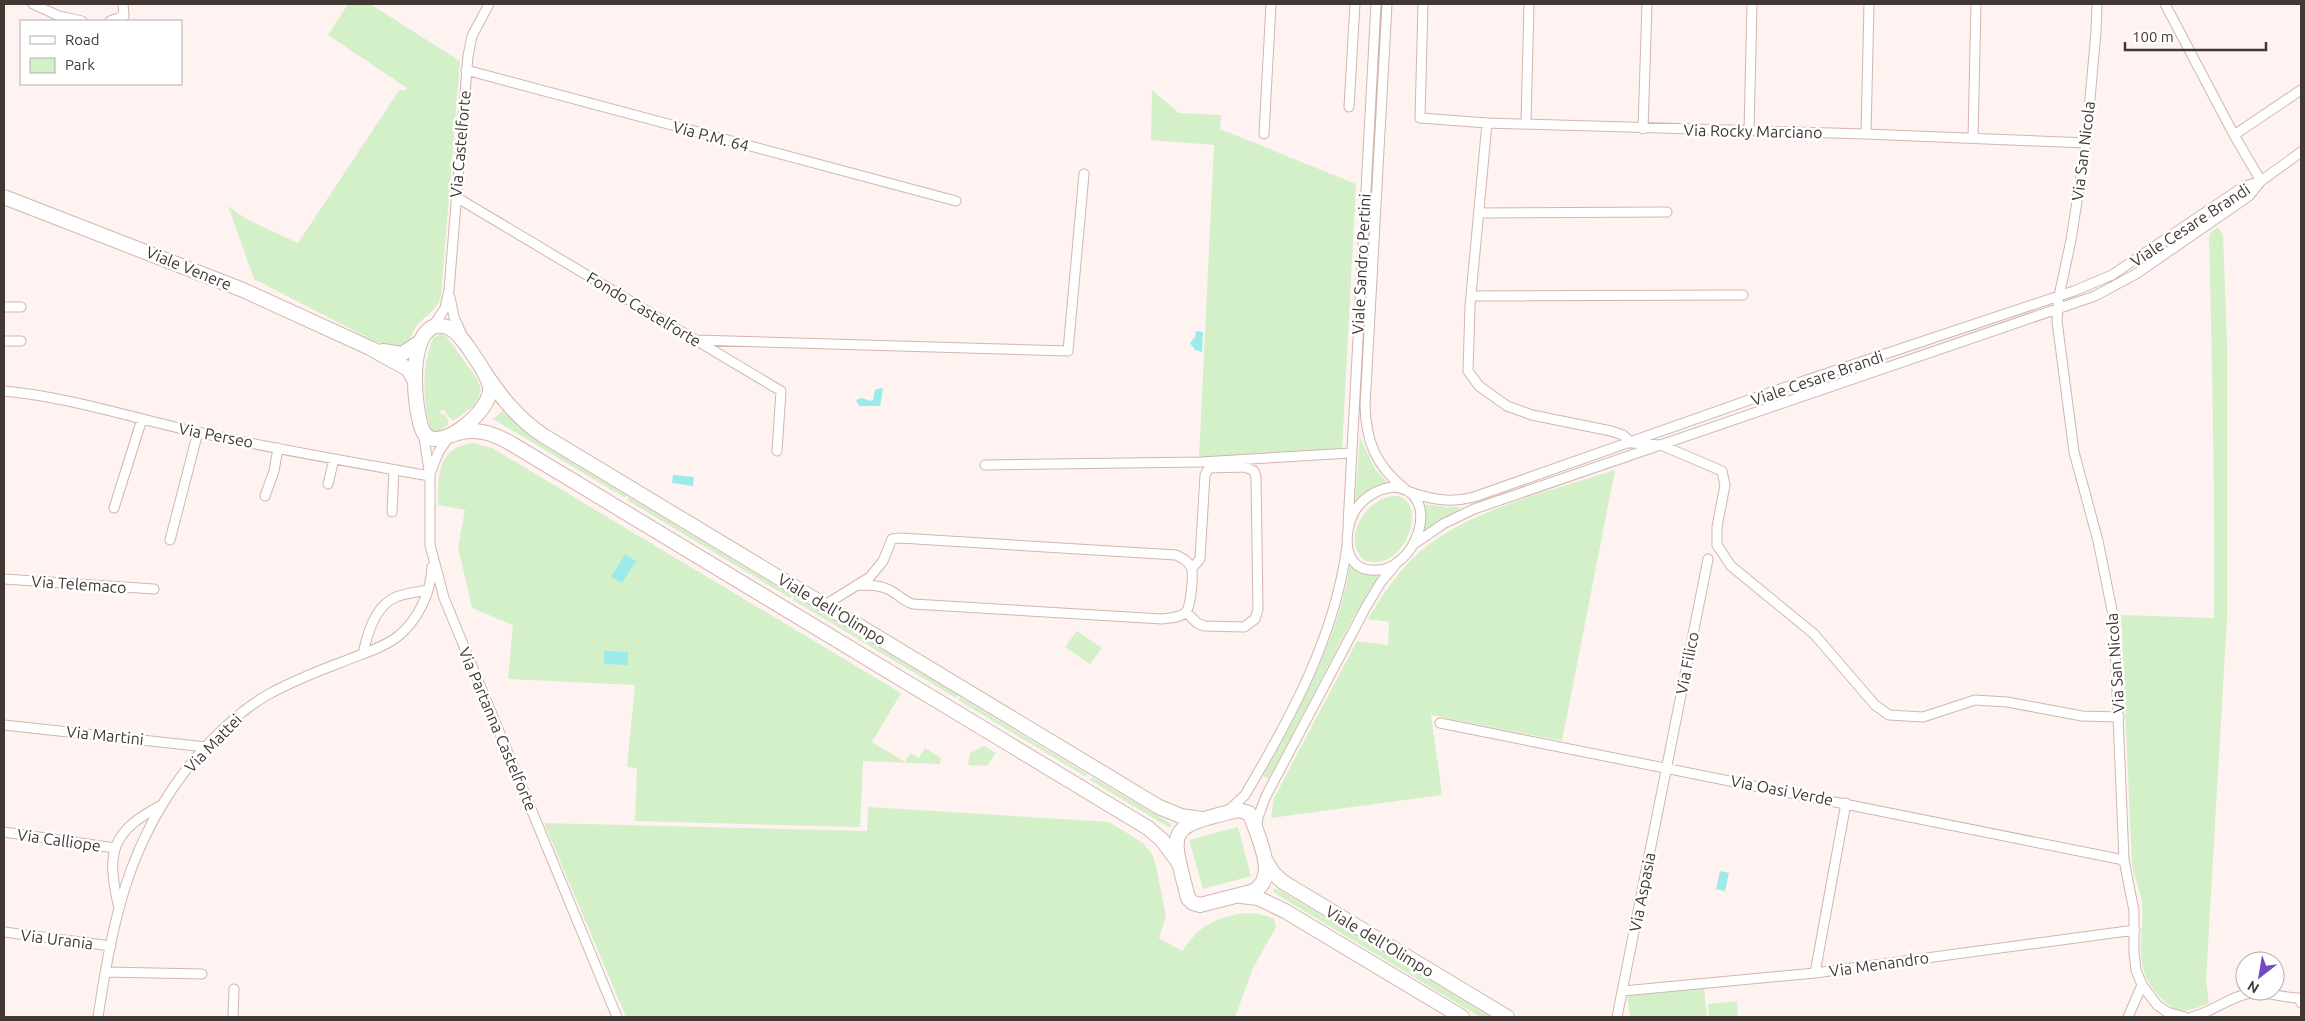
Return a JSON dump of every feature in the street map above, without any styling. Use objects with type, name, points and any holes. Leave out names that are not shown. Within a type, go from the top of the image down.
[{"type":"street","points":[[33,4],[59,16],[77,20]]},
{"type":"street","points":[[113,20],[124,16],[123,4]]},
{"type":"street","name":"Via Castelforte","points":[[431,328],[445,308],[449,290],[466,70],[472,36],[489,4]]},
{"type":"street","points":[[1264,134],[1271,4]]},
{"type":"street","points":[[1349,106],[1355,4]]},
{"type":"street","name":"Viale Sandro Pertini","points":[[1348,525],[1376,4]]},
{"type":"street","name":"Viale Sandro Pertini","points":[[1387,4],[1365,406],[1368,437],[1374,454],[1383,468],[1407,490]]},
{"type":"street","name":"Via Rocky Marciano","points":[[1423,4],[1420,118],[1487,123],[1643,129],[1866,134],[2086,143]]},
{"type":"street","points":[[1526,124],[1530,4]]},
{"type":"street","points":[[1643,129],[1646,4]]},
{"type":"street","points":[[1749,131],[1752,4]]},
{"type":"street","points":[[1866,134],[1869,4]]},
{"type":"street","points":[[1972,138],[1976,4]]},
{"type":"street","name":"Via San Nicola","points":[[2097,4],[2086,143],[2071,240],[2057,310],[2074,452],[2098,542],[2114,620],[2124,860],[2133,898],[2135,961],[2142,985]]},
{"type":"street","points":[[2165,4],[2234,135],[2261,181],[2301,152]]},
{"type":"street","name":"Via P.M. 64","points":[[466,70],[956,201]]},
{"type":"street","points":[[2234,135],[2301,90]]},
{"type":"street","points":[[1487,123],[1471,296],[1468,371],[1479,386],[1507,406],[1532,415],[1611,431],[1623,436],[1631,444],[1660,446],[1722,471],[1725,485],[1717,527],[1717,545],[1731,566],[1814,634],[1875,704],[1889,715],[1923,717],[1975,700],[2007,702],[2082,716],[2119,717]]},
{"type":"street","points":[[696,340],[1068,350],[1084,174]]},
{"type":"street","name":"Viale Cesare Brandi","points":[[1407,490],[1438,500],[1461,500],[1631,444],[1786,388],[2059,296],[2112,275],[2243,186],[2261,181]]},
{"type":"street","name":"Viale Cesare Brandi","points":[[1414,544],[1443,524],[1474,509],[2057,310],[2110,289],[2136,274],[2249,196],[2261,181]]},
{"type":"street","name":"Viale Venere","points":[[4,197],[243,290],[370,348],[408,369],[415,381]]},
{"type":"street","name":"Fondo Castelforte","points":[[456,197],[782,391],[777,451]]},
{"type":"street","points":[[1479,213],[1666,212]]},
{"type":"street","name":"Via Castelforte","points":[[449,290],[454,317],[467,347]]},
{"type":"street","points":[[1471,296],[1743,295]]},
{"type":"street","points":[[4,307],[21,307]]},
{"type":"street","points":[[430,476],[438,451],[452,435],[474,417],[486,404],[490,387],[483,370],[467,347],[452,329],[443,326],[431,328],[420,342],[415,381],[422,430],[426,435],[434,439],[444,439],[452,435]]},
{"type":"street","points":[[4,340],[21,341]]},
{"type":"street","name":"Viale Venere","points":[[370,348],[402,354],[420,342]]},
{"type":"street","name":"Viale dell'Olimpo","points":[[483,370],[509,405],[534,429],[1160,807],[1181,816],[1202,819]]},
{"type":"street","name":"Via Perseo","points":[[4,391],[40,394],[198,432],[334,460],[430,476]]},
{"type":"street","points":[[114,508],[142,419]]},
{"type":"street","name":"Via Partanna Castelforte","points":[[422,430],[430,476],[429,521],[432,557],[449,610],[617,1017]]},
{"type":"street","name":"Viale dell'Olimpo","points":[[452,435],[467,430],[481,431],[512,444],[1148,828],[1162,840],[1179,863]]},
{"type":"street","points":[[170,540],[198,432]]},
{"type":"street","points":[[265,496],[274,471],[278,448]]},
{"type":"street","points":[[985,466],[1201,462],[1352,453]]},
{"type":"street","points":[[328,484],[334,460]]},
{"type":"street","points":[[1186,612],[1197,623],[1204,626],[1244,626],[1255,619],[1258,609],[1256,477],[1254,471],[1245,467],[1209,468],[1205,475],[1200,559],[1192,568]]},
{"type":"street","points":[[392,512],[394,470]]},
{"type":"street","points":[[1222,814],[1239,802],[1245,795],[1315,664],[1332,620],[1348,546],[1348,525],[1358,506],[1367,497],[1383,488],[1407,490],[1416,498],[1420,511],[1420,526],[1414,544],[1381,582],[1366,607],[1266,796],[1258,817],[1258,838]]},
{"type":"street","points":[[825,605],[870,576],[883,561],[892,539],[900,538],[1176,554],[1186,559],[1192,568],[1190,604],[1186,612],[1178,616],[1162,619],[913,604],[878,585],[858,585]]},
{"type":"street","points":[[1348,546],[1353,560],[1366,570],[1380,570],[1396,564]]},
{"type":"street","name":"Via Mattei","points":[[98,1017],[119,906],[136,854],[162,805],[183,774],[236,716],[259,700],[306,677],[363,654],[398,636],[415,617],[428,590],[431,578],[432,557]]},
{"type":"street","name":"Via Filico","points":[[1666,767],[1708,559]]},
{"type":"street","name":"Via Telemaco","points":[[4,579],[154,589]]},
{"type":"street","points":[[363,654],[366,638],[380,610],[395,598],[428,590]]},
{"type":"street","name":"Via Oasi Verde","points":[[1440,723],[2124,860]]},
{"type":"street","name":"Via Martini","points":[[4,725],[206,747]]},
{"type":"street","name":"Via Aspasia","points":[[1617,1017],[1666,767]]},
{"type":"street","points":[[1815,973],[1846,803]]},
{"type":"street","points":[[119,906],[111,867],[115,848],[132,823],[162,805]]},
{"type":"street","points":[[1238,810],[1249,814],[1258,838],[1267,875],[1258,889],[1200,905],[1193,903],[1188,898],[1179,863],[1176,841],[1179,833],[1190,823],[1202,819],[1238,810]]},
{"type":"street","name":"Via Calliope","points":[[4,832],[115,848]]},
{"type":"street","name":"Viale dell'Olimpo","points":[[1263,855],[1273,874],[1283,882],[1507,1017]]},
{"type":"street","name":"Viale dell'Olimpo","points":[[1236,896],[1258,898],[1278,907],[1462,1017]]},
{"type":"street","name":"Via Menandro","points":[[1623,991],[1815,973],[2135,930]]},
{"type":"street","name":"Via Urania","points":[[4,932],[111,946]]},
{"type":"street","points":[[106,972],[202,974]]},
{"type":"street","points":[[2128,1017],[2142,985],[2157,1005],[2167,1012],[2185,1017]]},
{"type":"street","points":[[233,1017],[234,989]]},
{"type":"street","points":[[2192,1017],[2204,1014],[2249,993],[2300,999]]},
{"type":"green space","points":[[348,4],[370,4],[460,61],[441,296],[435,308],[419,323],[410,338],[401,347],[382,345],[254,279],[228,206],[248,220],[298,243],[400,89],[404,91],[407,88],[328,35]]},
{"type":"green space","points":[[1152,90],[1179,113],[1221,115],[1220,129],[1356,184],[1342,451],[1199,458],[1214,145],[1151,140]]},
{"type":"green space","points":[[2218,227],[2223,235],[2227,343],[2227,619],[2206,979],[2209,1003],[2193,1009],[2180,1010],[2171,1007],[2157,994],[2146,977],[2142,964],[2142,902],[2132,866],[2121,615],[2214,618],[2214,474],[2209,234]]},
{"type":"green space","points":[[441,333],[447,337],[478,380],[481,390],[475,405],[453,421],[445,413],[445,410],[441,410],[440,414],[445,415],[448,419],[448,425],[436,433],[431,431],[428,420],[424,384],[429,349],[433,338]]},
{"type":"green space","points":[[503,411],[532,438],[626,495],[625,498],[493,419]]},
{"type":"green space","points":[[1360,437],[1375,469],[1388,483],[1357,503],[1355,502]]},
{"type":"green space","points":[[474,443],[492,448],[901,693],[872,742],[905,762],[910,753],[919,758],[925,748],[941,758],[940,764],[863,761],[860,827],[635,821],[637,768],[627,767],[635,685],[508,679],[513,625],[472,608],[458,547],[465,510],[438,505],[438,483],[442,464],[446,456],[453,450]]},
{"type":"green space","points":[[1615,470],[1562,741],[1431,715],[1442,795],[1271,818],[1274,798],[1357,641],[1388,645],[1389,622],[1368,619],[1400,572],[1413,558],[1456,527],[1481,515],[1508,504]]},
{"type":"green space","points":[[1397,496],[1407,501],[1412,511],[1412,524],[1408,537],[1400,549],[1390,558],[1378,562],[1364,560],[1357,551],[1355,540],[1356,529],[1361,519],[1377,502]]},
{"type":"green space","points":[[629,497],[792,595],[790,598],[627,500]]},
{"type":"green space","points":[[1422,504],[1460,507],[1460,509],[1422,531]]},
{"type":"green space","points":[[1350,565],[1366,574],[1379,574],[1379,576],[1353,618],[1269,779],[1263,776],[1316,674],[1327,648],[1344,593]]},
{"type":"green space","points":[[794,597],[958,695],[956,698],[793,600]]},
{"type":"green space","points":[[1077,631],[1102,648],[1090,664],[1065,647]]},
{"type":"green space","points":[[960,697],[1087,774],[1086,777],[958,700]]},
{"type":"green space","points":[[984,746],[996,753],[987,766],[968,765],[970,753]]},
{"type":"green space","points":[[1092,777],[1170,823],[1171,826],[1168,827],[1090,780]]},
{"type":"green space","points":[[868,807],[1109,822],[1143,843],[1152,854],[1166,916],[1159,938],[1182,951],[1200,930],[1208,925],[1226,917],[1246,913],[1265,915],[1274,919],[1276,927],[1253,968],[1235,1017],[626,1017],[544,823],[867,831]]},
{"type":"green space","points":[[1238,827],[1251,876],[1203,889],[1189,840]]},
{"type":"green space","points":[[1278,889],[1491,1017],[1480,1017],[1276,894],[1273,891]]},
{"type":"green space","points":[[1704,988],[1707,1017],[1630,1017],[1627,996]]},
{"type":"green space","points":[[1737,1001],[1738,1017],[1709,1017],[1708,1004]]},
{"type":"water","points":[[1196,331],[1203,332],[1202,352],[1195,350],[1190,343],[1195,337]]},
{"type":"water","points":[[883,389],[880,406],[859,406],[856,400],[862,398],[871,401],[873,400],[875,390]]},
{"type":"water","points":[[673,475],[694,477],[693,486],[672,483]]},
{"type":"water","points":[[625,554],[636,561],[622,583],[611,577]]},
{"type":"water","points":[[604,651],[628,652],[628,665],[604,664]]},
{"type":"water","points":[[1720,871],[1729,873],[1725,891],[1716,889]]}]
